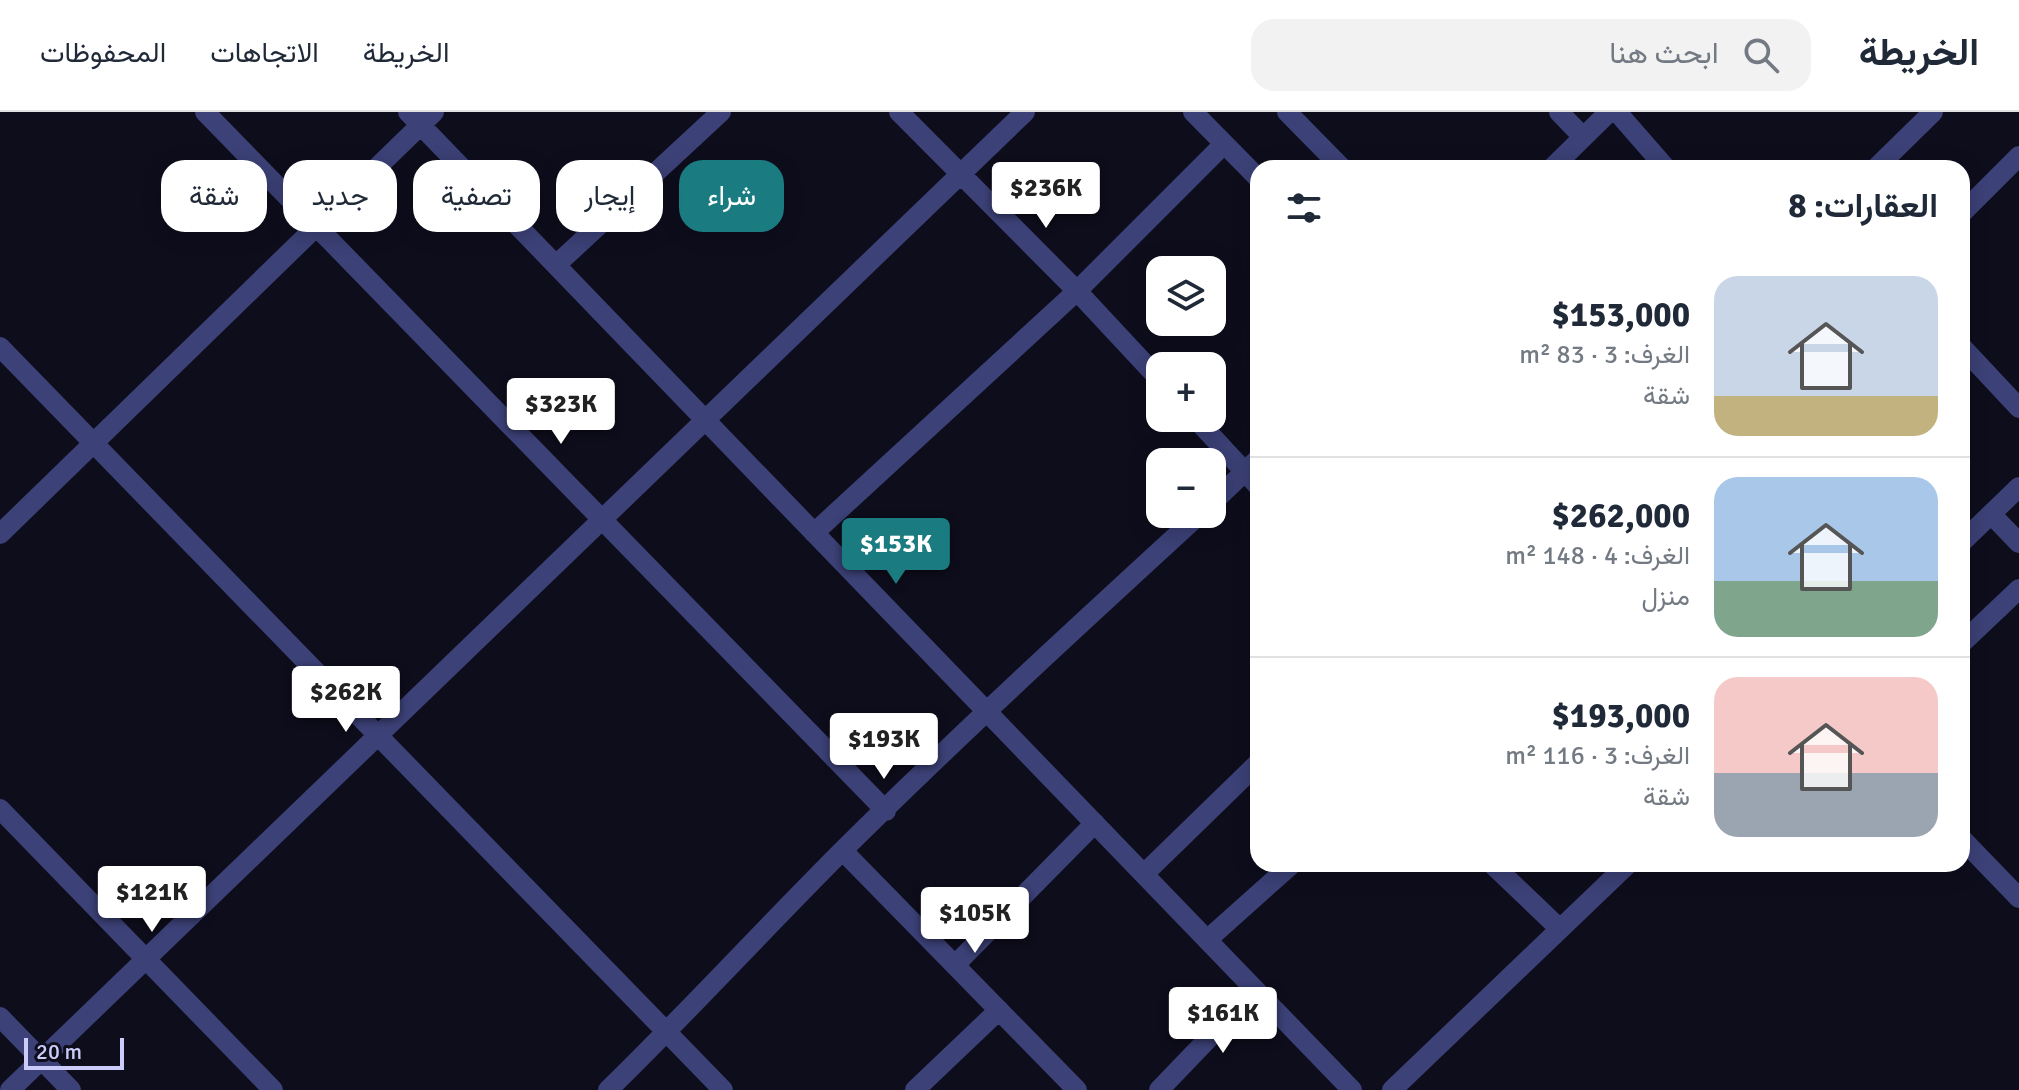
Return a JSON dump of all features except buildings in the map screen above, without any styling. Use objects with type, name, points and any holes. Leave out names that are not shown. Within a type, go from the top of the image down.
[{"type":"street","points":[[205,112],[283,194]]},
{"type":"street","points":[[556,265],[721,112]]},
{"type":"street","points":[[899,112],[1146,365]]},
{"type":"street","points":[[10,1090],[1025,112]]},
{"type":"street","points":[[1193,112],[1250,170]]},
{"type":"street","points":[[1287,112],[1334,160]]},
{"type":"street","points":[[1559,112],[1583,137]]},
{"type":"street","points":[[1560,160],[1609,112]]},
{"type":"street","points":[[1617,112],[1659,160]]},
{"type":"street","points":[[1884,160],[1933,112]]},
{"type":"street","points":[[379,160],[421,116],[556,265],[1352,1090]]},
{"type":"street","points":[[814,533],[1077,291],[1224,144]]},
{"type":"street","points":[[1970,205],[2019,156]]},
{"type":"street","points":[[0,534],[310,232]]},
{"type":"street","points":[[320,232],[886,811]]},
{"type":"street","points":[[0,347],[723,1090]]},
{"type":"street","points":[[1970,356],[2019,408]]},
{"type":"street","points":[[1210,432],[1250,468]]},
{"type":"street","points":[[1226,493],[1250,475]]},
{"type":"street","points":[[1970,534],[2019,487]]},
{"type":"street","points":[[1991,514],[2019,543]]},
{"type":"street","points":[[608,1090],[986,711],[1185,528]]},
{"type":"street","points":[[1970,635],[2019,589]]},
{"type":"street","points":[[1144,874],[1250,771]]},
{"type":"street","points":[[0,809],[273,1090]]},
{"type":"street","points":[[955,965],[1095,823]]},
{"type":"street","points":[[1970,847],[2019,898]]},
{"type":"street","points":[[843,851],[1077,1090]]},
{"type":"street","points":[[1207,940],[1283,872]]},
{"type":"street","points":[[1500,872],[1560,929]]},
{"type":"street","points":[[1392,1090],[1620,872]]},
{"type":"street","points":[[1159,1090],[1255,990]]},
{"type":"street","points":[[915,1090],[999,1010]]},
{"type":"street","points":[[0,1017],[71,1090]]}]
